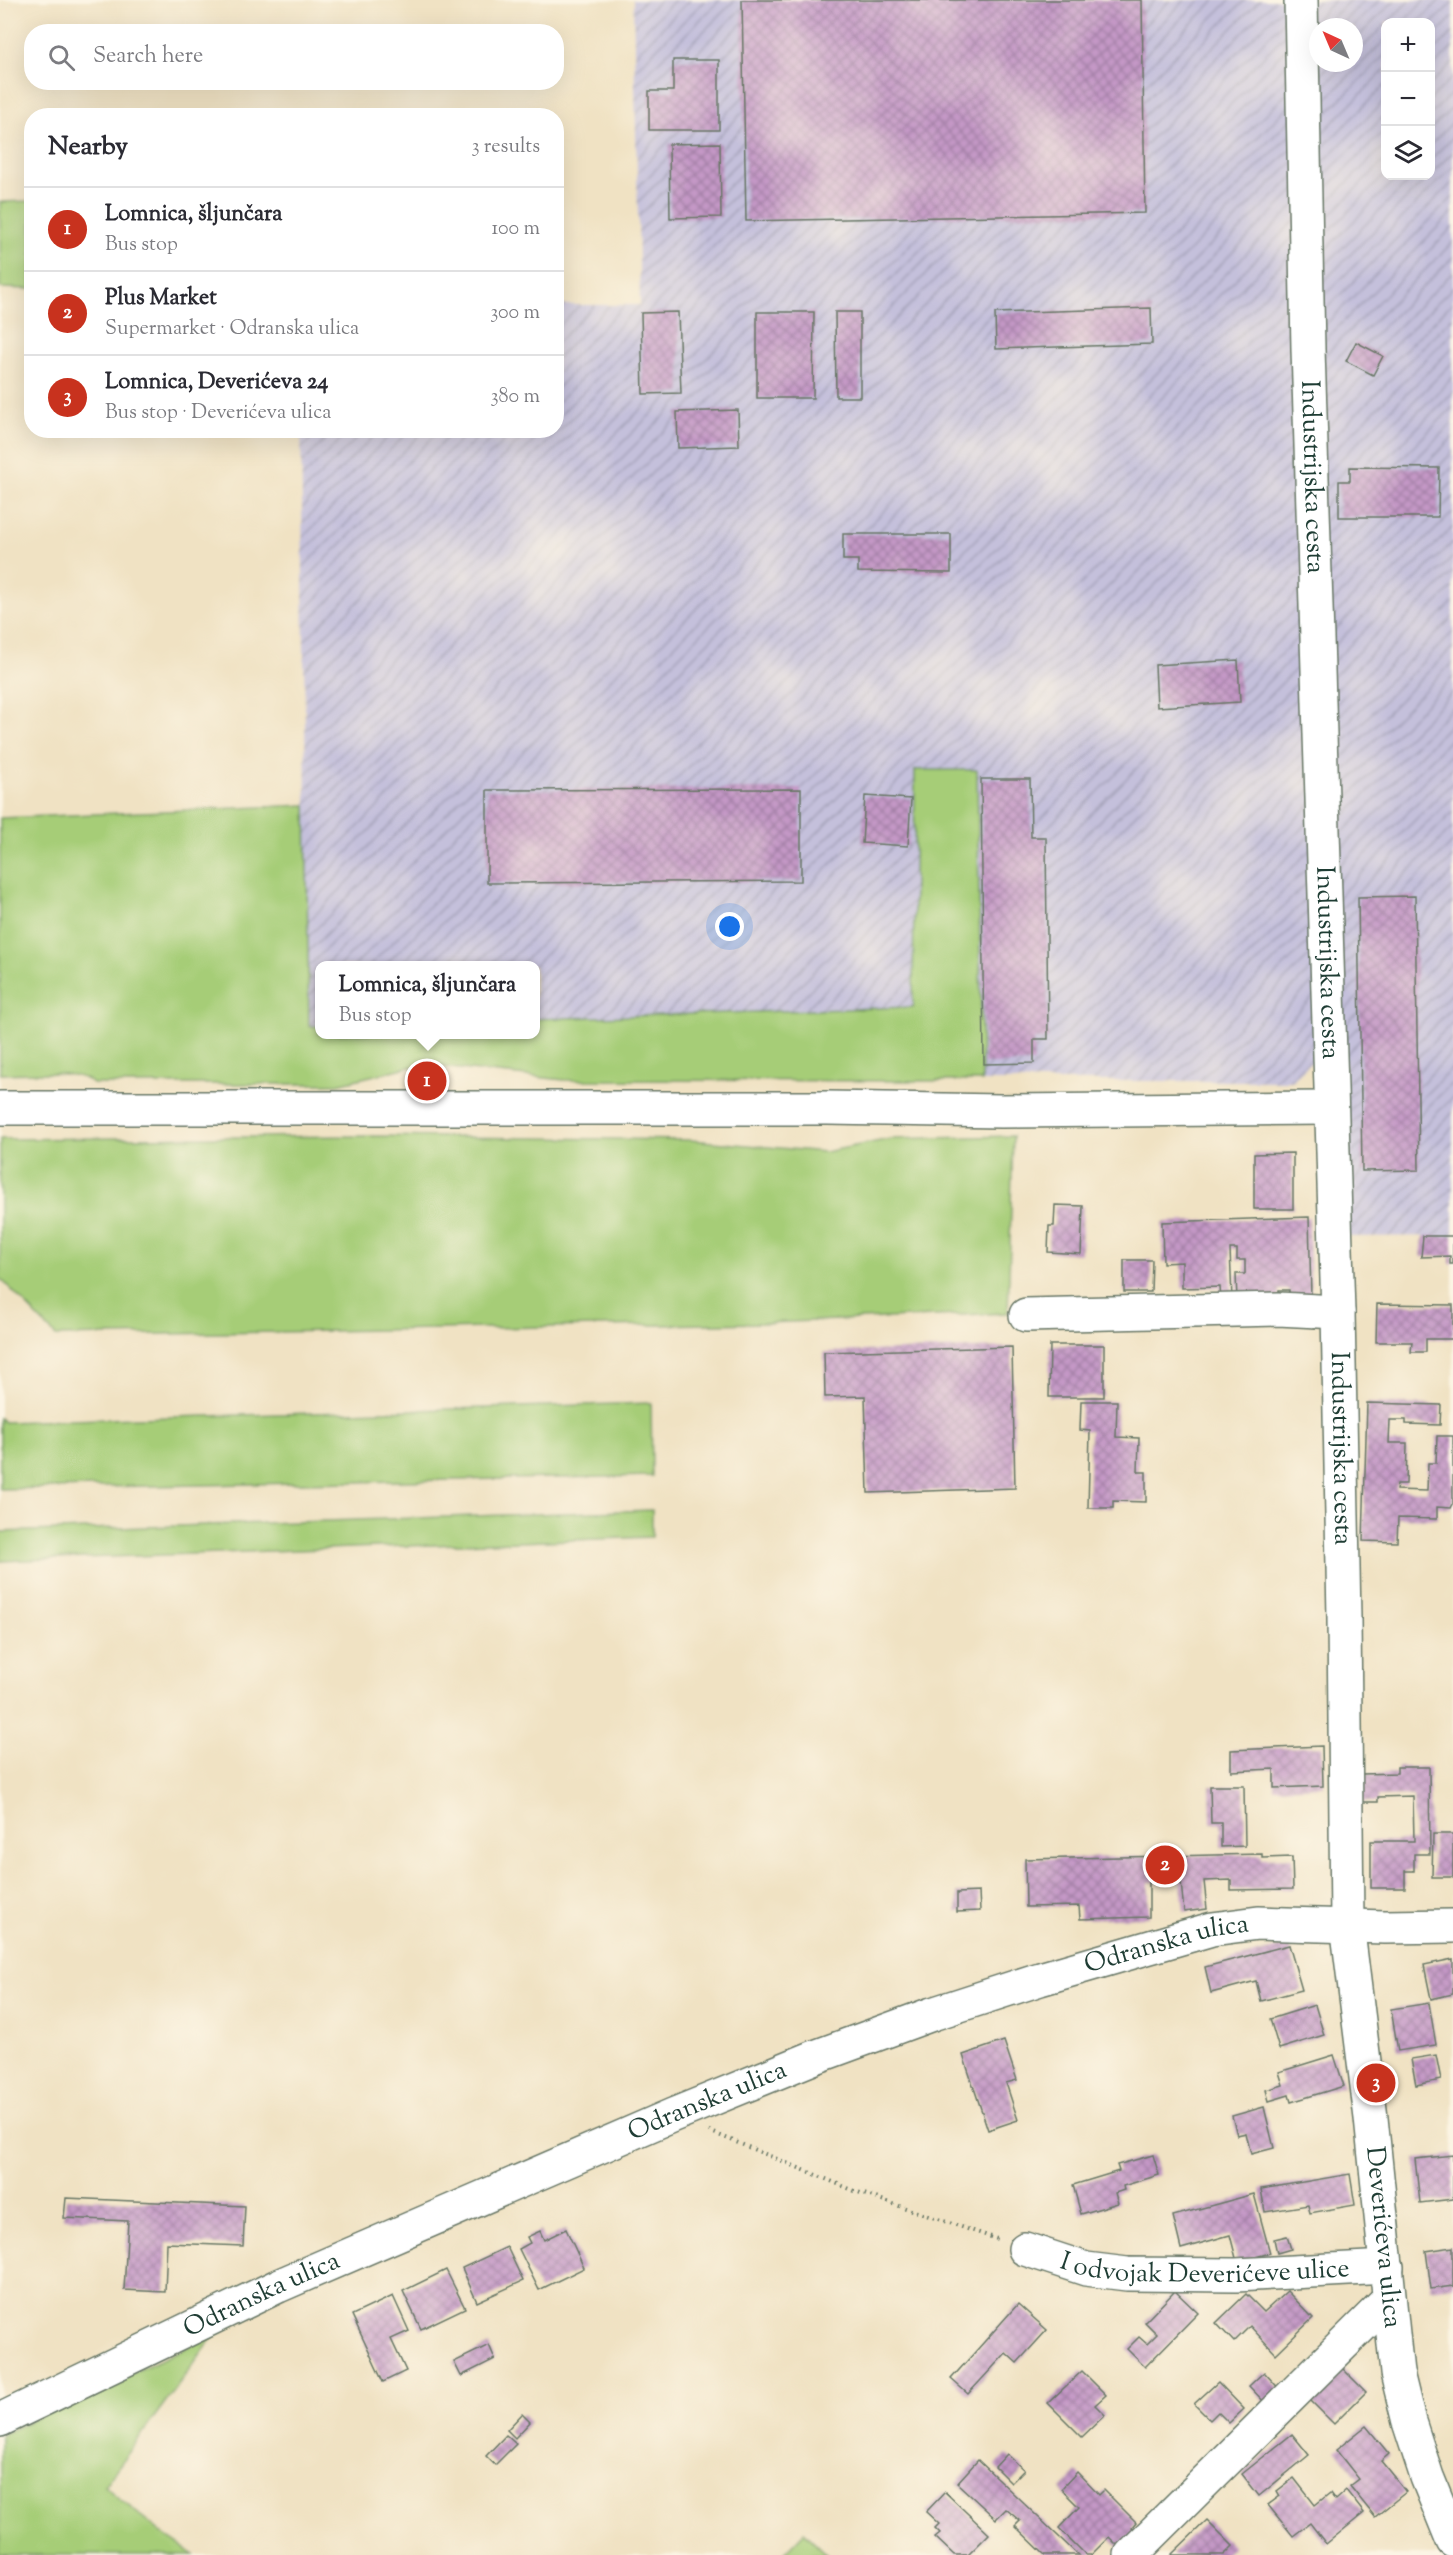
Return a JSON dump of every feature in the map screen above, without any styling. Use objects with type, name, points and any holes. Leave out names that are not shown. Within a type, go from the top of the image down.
[{"type":"street","name":"Industrijska cesta","points":[[1301,0],[1309,371],[1338,1312],[1347,1924]]},
{"type":"street","points":[[0,1108],[828,1108],[1001,1111],[1331,1108]]},
{"type":"street","points":[[1026,1315],[1278,1309],[1338,1312]]},
{"type":"street","name":"Odranska ulica","points":[[0,2420],[278,2286],[673,2115],[815,2057],[932,2014],[1183,1936],[1258,1923],[1347,1924],[1385,1927],[1453,1926]]},
{"type":"street","name":"Deverićeva ulica","points":[[1347,1924],[1397,2373],[1409,2422],[1427,2477],[1453,2541]]},
{"type":"street","name":"I odvojak Deverićeve ulice","points":[[1025,2249],[1086,2269],[1126,2274],[1236,2275],[1387,2267]]},
{"type":"street","points":[[1131,2555],[1389,2300]]},
{"type":"path","points":[[673,2115],[855,2191],[1025,2249]]},
{"type":"shaded area","points":[[633,0],[1453,0],[1453,1236],[1346,1237],[1345,1063],[1310,1063],[1292,1081],[982,1081],[977,770],[915,770],[913,1007],[540,1019],[540,961],[315,961],[315,1026],[309,1026],[301,438],[564,438],[564,305],[640,305]]},
{"type":"green space","points":[[24,201],[24,289],[0,288],[0,202]]},
{"type":"green space","points":[[915,770],[977,770],[982,1081],[564,1080],[441,1067],[408,1067],[338,1084],[93,1084],[86,1079],[63,1074],[0,1074],[0,818],[306,805],[309,1026],[315,1026],[315,1039],[540,1039],[540,1019],[913,1007]]},
{"type":"green space","points":[[372,1136],[690,1140],[825,1152],[890,1139],[1013,1136],[1008,1313],[764,1323],[56,1336],[0,1278],[0,1139]]},
{"type":"green space","points":[[651,1403],[652,1476],[0,1489],[0,1418],[4,1422]]},
{"type":"green space","points":[[652,1510],[652,1537],[0,1561],[0,1532]]},
{"type":"green space","points":[[215,2334],[104,2486],[167,2537],[194,2555],[0,2555],[0,2435]]},
{"type":"green space","points":[[804,2532],[828,2555],[782,2555]]},
{"type":"building","points":[[742,0],[1142,0],[1145,213],[746,221]]},
{"type":"building","points":[[673,60],[719,60],[719,130],[649,130],[649,91],[673,91]]},
{"type":"building","points":[[720,143],[721,217],[670,218],[669,144]]},
{"type":"building","points":[[1151,308],[1152,344],[996,349],[995,313]]},
{"type":"building","points":[[678,312],[681,393],[643,394],[641,313]]},
{"type":"building","points":[[757,312],[814,312],[813,398],[757,398]]},
{"type":"building","points":[[835,312],[860,312],[860,397],[836,397]]},
{"type":"building","points":[[1356,342],[1383,356],[1373,375],[1346,361]]},
{"type":"building","points":[[738,410],[739,446],[678,448],[677,412]]},
{"type":"building","points":[[1350,467],[1439,468],[1438,517],[1339,517],[1339,481],[1350,481]]},
{"type":"building","points":[[843,534],[951,534],[951,573],[858,572],[858,560],[843,560]]},
{"type":"building","points":[[1238,660],[1240,702],[1157,707],[1155,665]]},
{"type":"building","points":[[981,779],[1030,779],[1031,837],[1046,837],[1048,1039],[1034,1039],[1034,1063],[984,1064]]},
{"type":"building","points":[[801,789],[801,881],[487,883],[487,790]]},
{"type":"building","points":[[865,796],[911,799],[908,846],[862,843]]},
{"type":"building","points":[[1415,896],[1419,1170],[1362,1171],[1358,897]]},
{"type":"building","points":[[1293,1153],[1293,1209],[1254,1209],[1254,1154]]},
{"type":"building","points":[[1055,1205],[1083,1206],[1081,1254],[1048,1252],[1049,1226],[1054,1226]]},
{"type":"building","points":[[1309,1217],[1311,1296],[1289,1296],[1289,1290],[1279,1290],[1279,1298],[1237,1300],[1236,1274],[1245,1274],[1245,1260],[1237,1260],[1237,1249],[1230,1249],[1232,1300],[1221,1301],[1220,1287],[1182,1288],[1182,1262],[1163,1263],[1162,1222]]},
{"type":"building","points":[[1423,1236],[1453,1236],[1453,1264],[1450,1264],[1450,1256],[1421,1257]]},
{"type":"building","points":[[1124,1260],[1152,1260],[1151,1292],[1124,1292]]},
{"type":"building","points":[[1377,1304],[1453,1305],[1453,1339],[1426,1339],[1426,1352],[1411,1352],[1412,1342],[1376,1342]]},
{"type":"building","points":[[1050,1345],[1104,1345],[1104,1397],[1049,1397]]},
{"type":"building","points":[[1012,1347],[1015,1488],[868,1493],[865,1396],[825,1397],[824,1352]]},
{"type":"building","points":[[1081,1401],[1117,1401],[1116,1437],[1139,1438],[1138,1472],[1146,1472],[1146,1502],[1113,1501],[1113,1508],[1088,1508],[1090,1431],[1080,1430]]},
{"type":"building","points":[[1367,1403],[1441,1405],[1440,1425],[1406,1424],[1406,1420],[1390,1420],[1389,1443],[1407,1443],[1406,1484],[1397,1484],[1396,1490],[1427,1491],[1428,1463],[1436,1463],[1437,1436],[1453,1436],[1453,1504],[1451,1508],[1437,1507],[1437,1519],[1398,1518],[1397,1542],[1363,1541]]},
{"type":"building","points":[[1322,1746],[1323,1786],[1274,1788],[1274,1769],[1231,1771],[1231,1750]]},
{"type":"building","points":[[1397,1767],[1429,1767],[1430,1854],[1414,1854],[1414,1871],[1405,1871],[1405,1888],[1371,1888],[1371,1841],[1414,1841],[1413,1796],[1378,1797],[1378,1802],[1362,1802],[1362,1774],[1397,1773]]},
{"type":"building","points":[[1210,1786],[1244,1786],[1245,1846],[1221,1847],[1221,1823],[1211,1823]]},
{"type":"building","points":[[1433,1834],[1453,1834],[1453,1877],[1432,1877]]},
{"type":"building","points":[[1262,1854],[1262,1858],[1292,1857],[1293,1889],[1231,1890],[1231,1880],[1204,1881],[1207,1909],[1184,1912],[1181,1882],[1149,1882],[1149,1917],[1080,1919],[1079,1906],[1026,1907],[1025,1859]]},
{"type":"building","points":[[979,1892],[980,1911],[957,1912],[957,1893]]},
{"type":"building","points":[[1289,1945],[1302,1990],[1261,2001],[1256,1981],[1211,1993],[1205,1967]]},
{"type":"building","points":[[1453,1959],[1453,1994],[1431,1999],[1424,1965]]},
{"type":"building","points":[[1429,2003],[1436,2045],[1398,2051],[1391,2009]]},
{"type":"building","points":[[1315,2005],[1324,2035],[1279,2049],[1270,2019]]},
{"type":"building","points":[[1004,2041],[1017,2080],[1006,2083],[1018,2120],[988,2130],[963,2055]]},
{"type":"building","points":[[1334,2055],[1344,2086],[1291,2102],[1289,2095],[1269,2101],[1266,2090],[1283,2085],[1279,2072]]},
{"type":"building","points":[[1436,2055],[1441,2080],[1416,2085],[1411,2059]]},
{"type":"building","points":[[1264,2107],[1274,2148],[1251,2154],[1246,2133],[1237,2135],[1232,2116]]},
{"type":"building","points":[[1153,2155],[1159,2175],[1123,2186],[1124,2190],[1115,2193],[1118,2203],[1081,2214],[1073,2185],[1119,2171],[1117,2165]]},
{"type":"building","points":[[1453,2155],[1453,2199],[1420,2203],[1415,2159]]},
{"type":"building","points":[[1350,2174],[1355,2205],[1310,2213],[1308,2205],[1265,2212],[1261,2189]]},
{"type":"building","points":[[1254,2194],[1270,2253],[1237,2262],[1230,2235],[1181,2249],[1173,2216]]},
{"type":"building","points":[[66,2198],[245,2206],[243,2246],[167,2243],[165,2292],[124,2290],[128,2221],[64,2218]]},
{"type":"building","points":[[566,2229],[584,2268],[539,2290],[519,2249],[530,2243],[527,2237],[540,2231],[544,2240]]},
{"type":"building","points":[[1287,2236],[1291,2249],[1277,2253],[1274,2239]]},
{"type":"building","points":[[507,2247],[523,2281],[477,2302],[462,2268]]},
{"type":"building","points":[[1453,2247],[1453,2286],[1431,2289],[1426,2251]]},
{"type":"building","points":[[446,2270],[465,2308],[421,2329],[403,2291]]},
{"type":"building","points":[[1175,2291],[1198,2313],[1145,2367],[1127,2349],[1139,2337],[1147,2344],[1157,2334],[1145,2322]]},
{"type":"building","points":[[1287,2291],[1313,2318],[1276,2354],[1250,2326],[1234,2342],[1216,2323],[1246,2294],[1264,2312]]},
{"type":"building","points":[[393,2296],[409,2331],[391,2339],[406,2371],[383,2382],[352,2315]]},
{"type":"building","points":[[1018,2304],[1047,2330],[1017,2363],[1006,2353],[968,2394],[951,2379]]},
{"type":"building","points":[[489,2345],[495,2359],[461,2376],[454,2362]]},
{"type":"building","points":[[1341,2367],[1366,2392],[1334,2424],[1309,2399]]},
{"type":"building","points":[[1082,2371],[1106,2395],[1095,2405],[1105,2415],[1082,2437],[1048,2403]]},
{"type":"building","points":[[1264,2372],[1282,2392],[1268,2406],[1249,2386]]},
{"type":"building","points":[[1218,2382],[1244,2409],[1229,2423],[1218,2412],[1210,2420],[1194,2404]]},
{"type":"building","points":[[522,2414],[530,2422],[515,2438],[507,2430]]},
{"type":"building","points":[[1366,2426],[1389,2454],[1381,2461],[1406,2492],[1375,2517],[1350,2486],[1359,2479],[1336,2450]]},
{"type":"building","points":[[1292,2434],[1309,2455],[1259,2496],[1242,2474]]},
{"type":"building","points":[[506,2435],[516,2444],[495,2465],[486,2456]]},
{"type":"building","points":[[1007,2454],[1024,2470],[1011,2483],[995,2467]]},
{"type":"building","points":[[978,2460],[1078,2555],[1045,2555],[1015,2526],[1020,2521],[1006,2509],[996,2519],[957,2483]]},
{"type":"building","points":[[1077,2472],[1099,2495],[1104,2490],[1136,2522],[1132,2527],[1139,2534],[1122,2550],[1109,2537],[1091,2555],[1086,2555],[1059,2528],[1079,2507],[1061,2489]]},
{"type":"building","points":[[1294,2478],[1315,2505],[1330,2493],[1335,2500],[1346,2490],[1364,2513],[1326,2544],[1310,2523],[1293,2536],[1268,2505],[1280,2496],[1277,2491]]},
{"type":"building","points":[[945,2492],[989,2534],[968,2555],[954,2555],[935,2537],[940,2533],[935,2528],[939,2524],[926,2512]]},
{"type":"building","points":[[1207,2520],[1233,2546],[1224,2555],[1171,2555]]},
{"type":"place","name":"Lomnica, šljunčara","points":[[427,1081]]},
{"type":"place","name":"Plus Market","points":[[1165,1865]]},
{"type":"place","name":"Lomnica, Deverićeva 24","points":[[1376,2083]]}]
